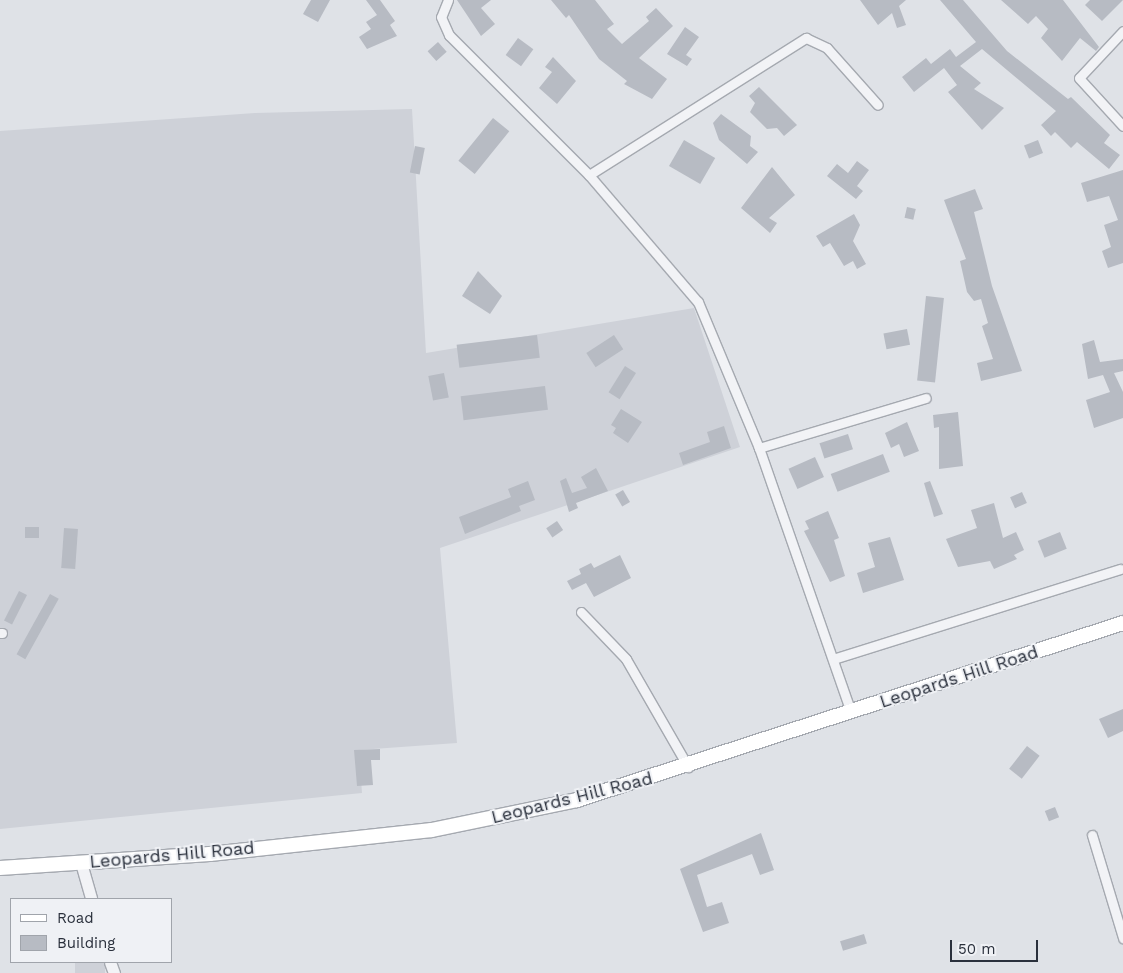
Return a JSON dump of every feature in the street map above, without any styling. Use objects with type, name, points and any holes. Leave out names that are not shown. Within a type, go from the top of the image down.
[{"type":"main road","name":"Leopards Hill Road","points":[[0,868],[81,863],[432,830],[601,795],[1123,623]]},
{"type":"street","points":[[448,0],[441,17],[449,35],[589,176],[698,302],[760,448],[852,712]]},
{"type":"street","points":[[1123,31],[1079,78],[1123,126]]},
{"type":"street","points":[[589,176],[806,38],[826,48],[878,105]]},
{"type":"street","points":[[760,448],[926,398]]},
{"type":"street","points":[[833,659],[1120,568]]},
{"type":"street","points":[[582,612],[626,659],[688,767]]},
{"type":"street","points":[[1092,835],[1123,938]]},
{"type":"street","points":[[81,863],[91,898]]},
{"type":"shaded area","points":[[412,109],[426,353],[694,308],[740,447],[440,548],[457,743],[359,750],[362,793],[0,829],[0,131],[255,113]]},
{"type":"shaded area","points":[[75,963],[105,963],[105,973],[75,973]]},
{"type":"building","points":[[311,0],[330,0],[318,22],[303,14]]},
{"type":"building","points":[[366,0],[380,0],[395,21],[390,25],[397,36],[367,49],[359,37],[371,29],[366,22],[377,15]]},
{"type":"building","points":[[457,0],[491,0],[481,8],[495,24],[481,36]]},
{"type":"building","points":[[551,0],[595,0],[614,24],[607,29],[622,44],[649,21],[646,17],[656,8],[673,26],[639,58],[667,79],[652,99],[624,84],[627,81],[599,59],[569,15],[566,18]]},
{"type":"building","points":[[860,0],[906,0],[899,6],[906,25],[897,28],[892,13],[878,25]]},
{"type":"building","points":[[940,0],[963,0],[1007,51],[1068,99],[1071,97],[1110,135],[1104,143],[1120,155],[1109,169],[1077,142],[1071,148],[1055,132],[1051,136],[1041,125],[1056,111],[982,49],[960,66],[981,83],[974,89],[1004,108],[982,130],[948,92],[957,85],[944,68],[914,92],[902,77],[926,58],[931,64],[950,49],[956,57],[976,42]]},
{"type":"building","points":[[1001,0],[1063,0],[1099,47],[1096,51],[1080,38],[1062,61],[1041,38],[1048,29],[1036,16],[1028,24]]},
{"type":"building","points":[[1090,0],[1123,0],[1102,21],[1085,5]]},
{"type":"building","points":[[685,27],[699,37],[686,55],[692,59],[687,66],[667,54]]},
{"type":"building","points":[[518,38],[533,49],[521,66],[506,55]]},
{"type":"building","points":[[438,42],[447,52],[436,61],[428,51]]},
{"type":"building","points":[[553,57],[576,81],[557,104],[539,88],[552,72],[545,67]]},
{"type":"building","points":[[759,87],[797,125],[784,136],[777,128],[767,129],[750,112],[755,103],[749,96]]},
{"type":"building","points":[[721,114],[751,136],[750,146],[758,152],[747,164],[719,140],[713,123]]},
{"type":"building","points":[[493,118],[509,131],[475,174],[458,161]]},
{"type":"building","points":[[684,140],[715,158],[700,184],[669,166]]},
{"type":"building","points":[[1038,140],[1043,153],[1029,158],[1024,145]]},
{"type":"building","points":[[415,146],[425,148],[420,174],[410,173]]},
{"type":"building","points":[[857,161],[869,170],[857,186],[863,191],[856,199],[827,176],[837,164],[848,173]]},
{"type":"building","points":[[772,167],[795,195],[769,218],[777,223],[770,233],[741,208]]},
{"type":"building","points":[[1123,170],[1123,263],[1108,268],[1102,251],[1111,247],[1104,225],[1118,220],[1109,196],[1087,202],[1081,183]]},
{"type":"building","points":[[975,189],[983,209],[974,212],[992,286],[1022,371],[981,381],[977,363],[993,359],[982,326],[988,323],[981,299],[974,301],[967,292],[960,261],[966,259],[944,200]]},
{"type":"building","points":[[907,207],[916,209],[913,220],[905,218]]},
{"type":"building","points":[[854,214],[860,225],[853,241],[866,264],[857,269],[853,261],[844,266],[830,243],[823,247],[816,236]]},
{"type":"building","points":[[478,271],[502,296],[490,314],[462,296]]},
{"type":"building","points":[[926,296],[944,298],[935,382],[917,381]]},
{"type":"building","points":[[907,329],[910,345],[886,349],[883,334]]},
{"type":"building","points":[[537,335],[540,358],[459,368],[457,345]]},
{"type":"building","points":[[614,335],[623,349],[596,367],[586,353]]},
{"type":"building","points":[[1094,340],[1100,362],[1123,359],[1123,371],[1114,373],[1123,392],[1123,418],[1094,428],[1086,400],[1110,392],[1103,375],[1088,379],[1082,344]]},
{"type":"building","points":[[625,366],[636,373],[620,399],[609,392]]},
{"type":"building","points":[[444,373],[449,398],[433,401],[428,376]]},
{"type":"building","points":[[545,386],[548,410],[464,420],[461,396]]},
{"type":"building","points":[[621,409],[642,422],[628,443],[613,433],[616,428],[611,425]]},
{"type":"building","points":[[958,412],[963,466],[939,469],[939,427],[934,428],[933,415]]},
{"type":"building","points":[[907,422],[919,451],[904,457],[899,444],[891,448],[885,433]]},
{"type":"building","points":[[724,426],[731,448],[683,465],[679,453],[710,442],[707,432]]},
{"type":"building","points":[[848,434],[853,449],[824,458],[819,443]]},
{"type":"building","points":[[883,454],[890,472],[838,492],[831,474]]},
{"type":"building","points":[[815,457],[824,477],[797,489],[789,469]]},
{"type":"building","points":[[596,468],[608,491],[576,503],[578,508],[569,512],[560,481],[566,478],[572,493],[587,488],[581,477]]},
{"type":"building","points":[[528,481],[535,500],[519,506],[521,511],[465,534],[459,517],[511,497],[508,489]]},
{"type":"building","points":[[930,481],[943,514],[934,517],[924,483]]},
{"type":"building","points":[[623,490],[630,502],[622,507],[615,494]]},
{"type":"building","points":[[1022,492],[1027,503],[1015,508],[1010,497]]},
{"type":"building","points":[[994,503],[1003,538],[1016,532],[1024,550],[1014,555],[1017,559],[994,569],[990,561],[958,567],[946,539],[977,528],[971,510]]},
{"type":"building","points":[[828,511],[839,538],[834,540],[845,576],[830,582],[804,531],[809,529],[805,521]]},
{"type":"building","points":[[557,521],[563,530],[552,537],[546,528]]},
{"type":"building","points":[[25,527],[39,527],[39,538],[25,538]]},
{"type":"building","points":[[64,528],[78,529],[75,569],[61,568]]},
{"type":"building","points":[[1060,532],[1067,549],[1044,558],[1038,541]]},
{"type":"building","points":[[890,537],[904,580],[863,593],[857,573],[875,567],[868,543]]},
{"type":"building","points":[[620,555],[631,578],[594,597],[586,583],[572,590],[567,581],[581,574],[579,569],[591,563],[594,568]]},
{"type":"building","points":[[19,591],[27,595],[12,624],[4,620]]},
{"type":"building","points":[[50,594],[59,599],[25,659],[17,654]]},
{"type":"building","points":[[1123,709],[1123,731],[1108,738],[1099,719]]},
{"type":"building","points":[[1027,746],[1040,756],[1022,779],[1009,769]]},
{"type":"building","points":[[380,749],[380,760],[371,760],[373,785],[357,786],[354,750]]},
{"type":"building","points":[[1055,807],[1059,817],[1049,821],[1045,811]]},
{"type":"building","points":[[761,833],[774,870],[760,875],[752,854],[697,875],[707,907],[722,902],[729,923],[703,932],[680,869]]},
{"type":"building","points":[[864,934],[867,944],[843,951],[840,941]]}]
